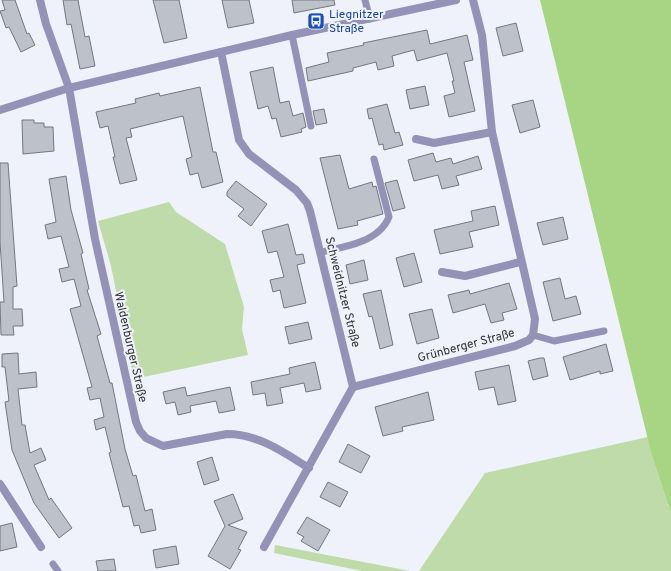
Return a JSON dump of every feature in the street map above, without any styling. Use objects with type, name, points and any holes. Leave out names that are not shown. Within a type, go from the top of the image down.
[{"type":"street","name":"Waldenburger Straße","points":[[40,0],[69,88],[95,239],[123,372],[136,422],[140,431],[146,438],[162,446],[227,434],[237,434],[260,440],[275,447],[309,468]]},
{"type":"street","points":[[0,110],[69,88],[292,35],[456,0]]},
{"type":"street","name":"Grünberger Straße","points":[[353,386],[516,346],[529,340],[533,335],[535,328],[534,312],[520,262],[492,132],[482,35],[473,0]]},
{"type":"street","name":"Schweidnitzer Straße","points":[[221,52],[240,140],[249,154],[303,197],[310,211],[353,386]]},
{"type":"street","points":[[416,139],[434,143],[492,132]]},
{"type":"street","points":[[442,272],[465,276],[520,262]]},
{"type":"street","points":[[264,547],[353,386]]},
{"type":"street","points":[[1,487],[41,547]]},
{"type":"lane","points":[[365,0],[370,18]]},
{"type":"lane","points":[[292,35],[311,126]]},
{"type":"lane","points":[[321,252],[356,244],[372,235],[386,223],[389,217],[374,159]]},
{"type":"lane","points":[[533,335],[554,341],[604,331]]},
{"type":"lane","points":[[53,564],[58,571]]},
{"type":"green space","points":[[540,0],[671,0],[671,513],[652,456]]},
{"type":"green space","points":[[169,202],[176,212],[225,244],[244,307],[242,329],[248,355],[134,379],[111,266],[98,221]]},
{"type":"green space","points":[[648,437],[652,456],[671,513],[671,571],[419,571],[485,473]]},
{"type":"green space","points":[[275,545],[410,571],[362,571],[274,553]]},
{"type":"building","points":[[2,0],[15,0],[27,34],[29,33],[35,45],[21,52],[9,27],[6,28],[0,11],[5,10]]},
{"type":"building","points":[[63,0],[78,0],[85,37],[89,36],[95,66],[80,69],[71,24],[67,25]]},
{"type":"building","points":[[153,0],[179,0],[187,38],[164,43]]},
{"type":"building","points":[[222,0],[249,0],[254,23],[228,28]]},
{"type":"building","points":[[292,0],[334,0],[335,5],[294,13]]},
{"type":"building","points":[[516,23],[523,51],[503,56],[496,28]]},
{"type":"building","points":[[427,30],[430,44],[467,35],[473,60],[464,62],[475,111],[449,117],[444,96],[455,93],[452,81],[454,81],[447,53],[417,61],[414,50],[392,56],[394,66],[378,70],[376,62],[353,68],[353,71],[308,81],[306,68],[329,62],[327,53],[364,45],[363,43]]},
{"type":"building","points":[[273,67],[280,103],[289,101],[293,116],[303,113],[306,127],[301,129],[302,132],[281,137],[276,118],[272,119],[268,106],[258,109],[250,72]]},
{"type":"building","points":[[425,86],[429,105],[410,109],[406,90]]},
{"type":"building","points":[[200,87],[213,152],[216,152],[223,182],[202,188],[198,173],[190,175],[186,159],[192,157],[183,116],[130,129],[132,137],[126,138],[137,180],[120,184],[113,157],[115,157],[108,126],[100,128],[96,112],[136,103],[135,99],[159,93],[160,96]]},
{"type":"building","points":[[533,100],[540,127],[520,133],[512,105]]},
{"type":"building","points":[[387,104],[395,133],[399,132],[403,145],[384,150],[383,144],[379,145],[372,118],[369,119],[367,109]]},
{"type":"building","points":[[324,109],[327,123],[316,125],[313,111]]},
{"type":"building","points":[[22,120],[34,120],[34,123],[44,123],[44,127],[53,127],[54,151],[23,154]]},
{"type":"building","points":[[433,153],[436,162],[451,158],[453,164],[478,156],[482,169],[456,176],[459,185],[442,189],[438,175],[414,181],[408,160]]},
{"type":"building","points":[[340,155],[349,189],[372,182],[373,187],[376,186],[383,214],[357,221],[358,225],[338,229],[320,158]]},
{"type":"building","points":[[0,163],[8,163],[17,286],[13,287],[13,309],[22,309],[23,326],[13,326],[14,335],[1,335],[0,302],[4,302],[0,242]]},
{"type":"building","points":[[66,176],[71,210],[83,253],[81,254],[89,289],[87,290],[101,334],[97,336],[110,383],[112,383],[125,449],[133,476],[136,475],[145,511],[152,509],[156,530],[141,533],[139,525],[134,526],[129,506],[123,507],[109,453],[111,452],[105,427],[96,430],[94,420],[104,417],[100,398],[90,400],[87,388],[92,387],[70,309],[81,306],[74,279],[62,282],[59,269],[69,267],[61,236],[48,239],[45,225],[56,222],[49,179]]},
{"type":"building","points":[[397,180],[405,208],[393,211],[385,183]]},
{"type":"building","points":[[236,181],[267,204],[251,226],[238,216],[244,209],[227,196],[227,192]]},
{"type":"building","points":[[495,206],[499,225],[469,232],[473,247],[440,254],[434,230],[473,221],[471,211]]},
{"type":"building","points":[[563,217],[568,239],[543,245],[537,223]]},
{"type":"building","points":[[288,224],[296,255],[303,254],[305,263],[297,265],[306,303],[284,308],[280,290],[273,292],[270,280],[284,277],[277,251],[268,253],[262,231]]},
{"type":"building","points":[[414,253],[422,282],[404,287],[396,258]]},
{"type":"building","points":[[364,260],[368,280],[350,284],[346,265]]},
{"type":"building","points":[[560,278],[565,299],[576,296],[581,314],[553,321],[543,282]]},
{"type":"building","points":[[509,283],[517,309],[502,313],[504,320],[491,323],[485,304],[453,313],[448,295],[469,290],[470,294]]},
{"type":"building","points":[[381,290],[393,345],[380,349],[372,316],[369,317],[363,294]]},
{"type":"building","points":[[432,309],[439,338],[417,344],[409,314]]},
{"type":"building","points":[[308,322],[312,339],[289,344],[285,327]]},
{"type":"building","points":[[606,344],[613,371],[600,374],[600,371],[570,380],[563,357]]},
{"type":"building","points":[[18,353],[19,374],[36,372],[37,387],[18,389],[22,425],[25,425],[30,453],[41,448],[46,460],[34,465],[49,500],[51,498],[72,528],[59,538],[34,503],[12,450],[5,402],[9,401],[5,367],[2,367],[2,354]]},
{"type":"building","points":[[544,358],[548,376],[533,380],[528,361]]},
{"type":"building","points":[[315,362],[321,389],[306,392],[304,383],[280,388],[283,403],[267,406],[265,393],[253,395],[251,382],[290,374],[289,368]]},
{"type":"building","points":[[509,365],[516,401],[498,405],[494,387],[479,390],[475,372]]},
{"type":"building","points":[[185,387],[187,396],[230,387],[235,410],[219,413],[216,401],[190,406],[191,412],[178,415],[175,402],[166,404],[163,392]]},
{"type":"building","points":[[428,392],[434,420],[402,427],[403,431],[383,436],[375,407]]},
{"type":"building","points":[[348,444],[370,456],[361,473],[339,462]]},
{"type":"building","points":[[212,457],[219,480],[204,485],[197,462]]},
{"type":"building","points":[[328,482],[348,492],[340,507],[320,497]]},
{"type":"building","points":[[233,494],[243,519],[228,525],[247,532],[238,549],[241,550],[230,569],[208,556],[225,526],[214,501]]},
{"type":"building","points":[[307,517],[330,530],[318,551],[301,541],[304,537],[297,533]]},
{"type":"building","points":[[12,523],[17,547],[0,551],[0,526]]},
{"type":"building","points":[[176,546],[179,564],[156,568],[153,550]]},
{"type":"building","points":[[114,559],[116,571],[98,571],[96,561]]},
{"type":"place","name":"Liegnitzer Straße","points":[[316,21]]}]
